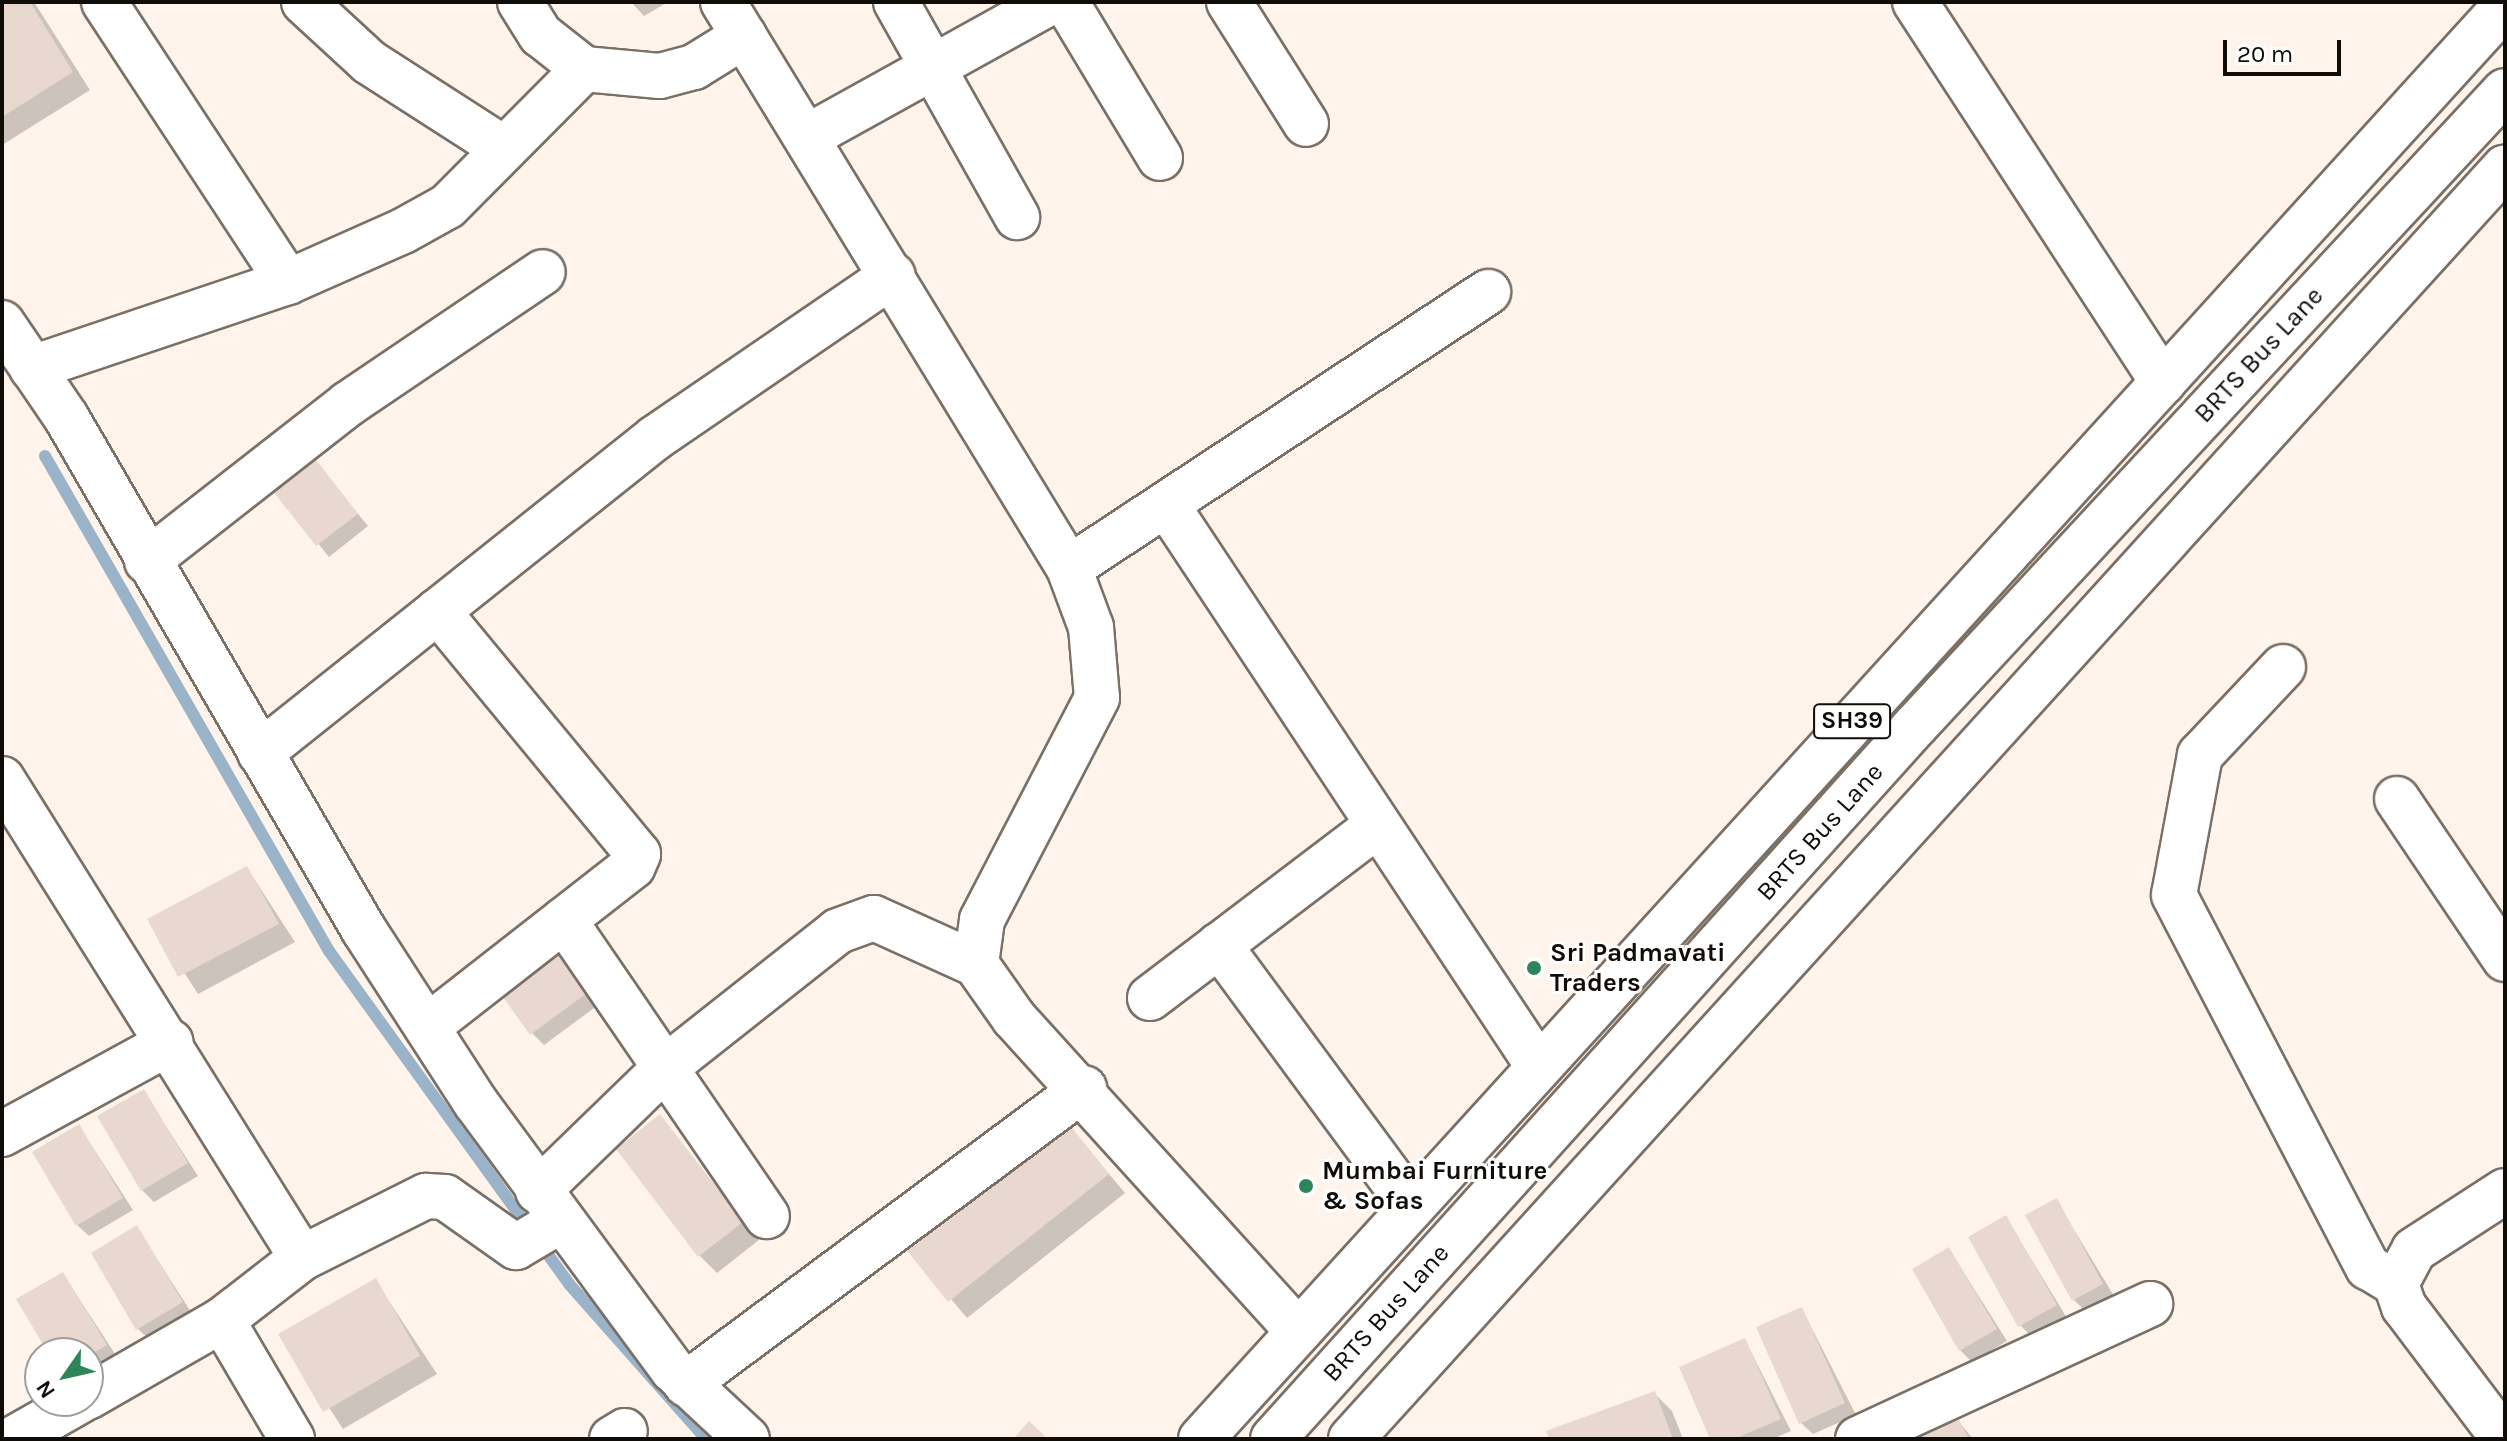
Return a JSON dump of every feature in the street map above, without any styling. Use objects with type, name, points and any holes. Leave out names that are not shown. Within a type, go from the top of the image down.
[{"type":"street","points":[[104,2],[288,282]]},
{"type":"street","points":[[304,2],[369,62],[503,148]]},
{"type":"street","points":[[520,2],[541,35],[584,69],[660,76],[694,67],[734,19],[1069,568],[1091,627],[1097,698],[982,920],[976,964]]},
{"type":"street","points":[[896,2],[1017,217]]},
{"type":"street","points":[[807,137],[1051,2]]},
{"type":"street","points":[[1066,2],[1160,158]]},
{"type":"street","points":[[1229,2],[1306,124]]},
{"type":"street","points":[[1915,2],[2163,382]]},
{"type":"street","name":"SH39","points":[[1201,1439],[1295,1328],[2505,6]]},
{"type":"street","points":[[32,368],[288,282],[448,206],[584,69]]},
{"type":"street","name":"BRTS Bus Lane","points":[[1273,1439],[1906,737],[2505,91]]},
{"type":"street","points":[[1351,1439],[2505,167]]},
{"type":"street","points":[[147,561],[348,404],[543,272]]},
{"type":"street","points":[[260,753],[655,438],[893,275]]},
{"type":"street","points":[[1069,568],[1488,292]]},
{"type":"street","points":[[2,323],[32,368],[427,1027],[539,1223],[686,1384],[747,1439]]},
{"type":"street","points":[[1166,504],[1537,1064]]},
{"type":"street","points":[[427,1027],[633,866],[638,854],[438,611]]},
{"type":"street","points":[[2283,667],[2200,755],[2174,895],[2368,1267],[2396,1284],[2504,1439]]},
{"type":"street","points":[[2,779],[14,826],[171,1042],[302,1258]]},
{"type":"street","points":[[2397,799],[2505,959]]},
{"type":"street","points":[[1150,998],[1378,825]]},
{"type":"street","points":[[564,920],[767,1216]]},
{"type":"street","points":[[539,1223],[666,1067],[855,923],[889,922],[976,964],[1014,1018],[1084,1088],[1295,1328]]},
{"type":"street","points":[[1219,945],[1410,1204]]},
{"type":"street","points":[[2,1134],[171,1042]]},
{"type":"street","points":[[686,1384],[1084,1088]]},
{"type":"street","points":[[2396,1284],[2414,1250],[2505,1191]]},
{"type":"street","points":[[104,1388],[222,1320],[302,1258],[426,1196],[445,1197],[539,1223]]},
{"type":"street","points":[[1858,1439],[2150,1304]]},
{"type":"street","points":[[222,1320],[292,1439]]},
{"type":"street","points":[[13,1439],[52,1417]]},
{"type":"building","points":[[2,2],[30,2],[73,72],[2,117]]},
{"type":"building","points":[[314,457],[358,514],[316,546],[272,490]]},
{"type":"building","points":[[247,866],[279,924],[178,977],[147,919]]},
{"type":"building","points":[[559,940],[594,988],[530,1035],[495,986]]},
{"type":"building","points":[[144,1089],[188,1163],[141,1191],[97,1116]]},
{"type":"building","points":[[660,1114],[743,1222],[698,1257],[616,1149]]},
{"type":"building","points":[[1061,1114],[1109,1174],[948,1302],[900,1242]]},
{"type":"building","points":[[79,1124],[123,1198],[76,1226],[32,1152]]},
{"type":"building","points":[[2057,1198],[2103,1284],[2072,1301],[2025,1215]]},
{"type":"building","points":[[2006,1215],[2057,1305],[2018,1327],[1968,1237]]},
{"type":"building","points":[[137,1225],[183,1302],[136,1330],[91,1253]]},
{"type":"building","points":[[1949,1247],[1997,1329],[1959,1351],[1912,1269]]},
{"type":"building","points":[[63,1272],[102,1337],[39,1337],[16,1299]]},
{"type":"building","points":[[376,1278],[420,1356],[323,1412],[278,1334]]},
{"type":"building","points":[[1802,1307],[1845,1403],[1799,1424],[1756,1327]]},
{"type":"building","points":[[1745,1338],[1781,1419],[1734,1439],[1710,1439],[1679,1367]]},
{"type":"building","points":[[1655,1391],[1673,1439],[1549,1439],[1546,1431]]},
{"type":"building","points":[[1957,1416],[1969,1439],[1913,1439]]},
{"type":"building","points":[[1029,1421],[1048,1439],[1013,1439]]},
{"type":"waterway","points":[[45,456],[329,951],[569,1284],[706,1439]]},
{"type":"place","name":"Sri Padmavati Traders","points":[[1534,968]]},
{"type":"place","name":"Mumbai Furniture & Sofas","points":[[1306,1186]]}]
